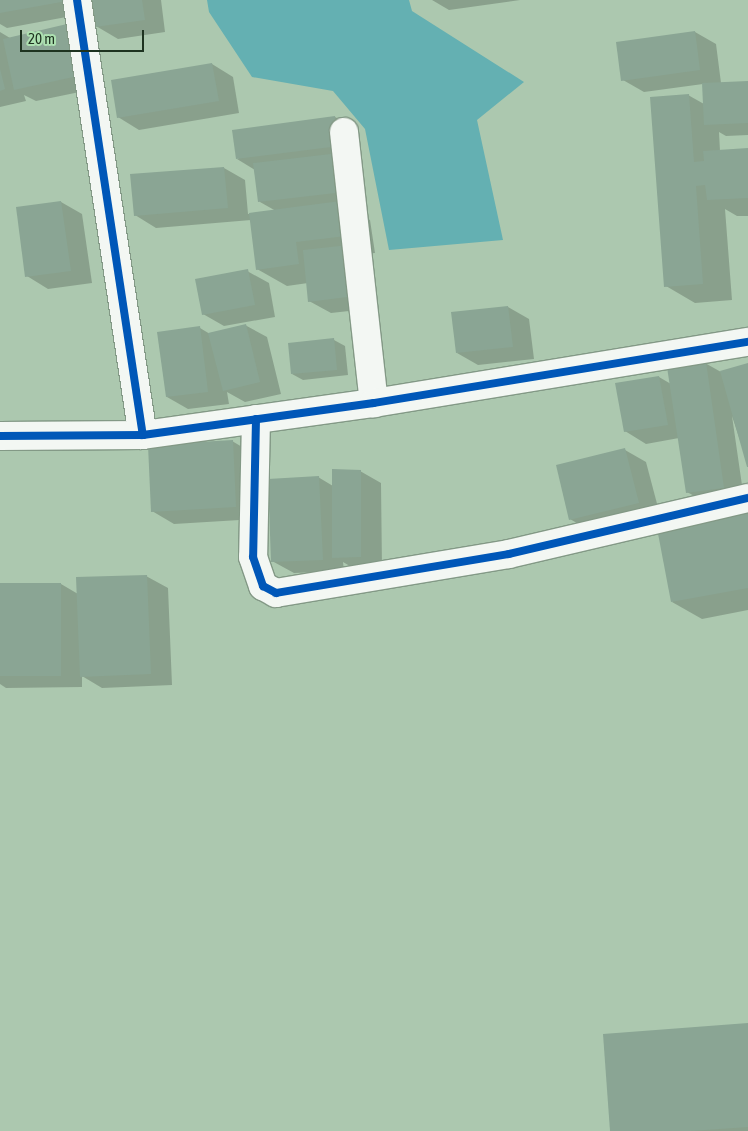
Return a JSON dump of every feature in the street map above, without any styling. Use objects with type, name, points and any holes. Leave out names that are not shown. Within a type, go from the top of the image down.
[{"type":"street","points":[[77,0],[143,435]]},
{"type":"street","points":[[344,132],[374,403]]},
{"type":"street","points":[[0,436],[143,435],[374,403],[748,342]]},
{"type":"street","points":[[256,419],[253,557],[263,586],[276,593],[509,554],[748,498]]},
{"type":"water","points":[[207,0],[409,0],[412,11],[524,82],[477,120],[503,240],[389,250],[365,129],[333,91],[252,77],[209,12]]},
{"type":"building","points":[[0,0],[67,0],[67,1],[0,13]]},
{"type":"building","points":[[91,0],[142,0],[145,20],[95,27]]},
{"type":"building","points":[[67,24],[78,76],[14,90],[3,39]]},
{"type":"building","points":[[695,31],[700,70],[621,81],[616,42]]},
{"type":"building","points":[[212,63],[219,101],[117,118],[111,80]]},
{"type":"building","points":[[0,69],[5,89],[0,91]]},
{"type":"building","points":[[748,81],[748,123],[704,125],[702,83]]},
{"type":"building","points":[[689,94],[694,162],[704,161],[703,151],[748,148],[748,198],[707,200],[705,185],[696,186],[703,284],[664,287],[650,97]]},
{"type":"building","points":[[335,116],[339,146],[236,159],[232,130]]},
{"type":"building","points":[[339,153],[344,192],[258,202],[253,163]]},
{"type":"building","points":[[224,167],[228,208],[134,216],[130,174]]},
{"type":"building","points":[[61,201],[71,271],[25,277],[16,207]]},
{"type":"building","points":[[341,201],[346,236],[296,242],[299,264],[256,270],[249,213]]},
{"type":"building","points":[[349,245],[355,296],[308,302],[303,250]]},
{"type":"building","points":[[248,269],[255,305],[202,315],[195,279]]},
{"type":"building","points":[[508,306],[513,347],[456,353],[451,312]]},
{"type":"building","points":[[246,324],[260,382],[223,391],[208,333]]},
{"type":"building","points":[[200,326],[208,392],[166,397],[157,332]]},
{"type":"building","points":[[334,338],[337,370],[291,374],[288,343]]},
{"type":"building","points":[[706,362],[724,488],[686,493],[667,367]]},
{"type":"building","points":[[748,363],[748,467],[747,467],[720,371]]},
{"type":"building","points":[[659,376],[668,425],[624,432],[615,383]]},
{"type":"building","points":[[233,440],[236,507],[151,512],[148,445]]},
{"type":"building","points":[[625,448],[639,503],[569,520],[556,465]]},
{"type":"building","points":[[332,469],[361,470],[361,557],[332,558]]},
{"type":"building","points":[[319,476],[323,560],[271,562],[268,479]]},
{"type":"building","points":[[748,505],[748,588],[671,602],[656,523]]},
{"type":"building","points":[[147,575],[151,674],[80,677],[76,577]]},
{"type":"building","points":[[0,583],[61,583],[61,676],[0,676]]},
{"type":"building","points":[[748,1023],[748,1127],[691,1131],[610,1131],[603,1034]]},
{"type":"cycle path","points":[[77,0],[143,435]]},
{"type":"cycle path","points":[[0,436],[143,435],[374,403],[748,342]]},
{"type":"cycle path","points":[[256,419],[253,557],[263,586],[276,593],[509,554],[748,498]]}]
